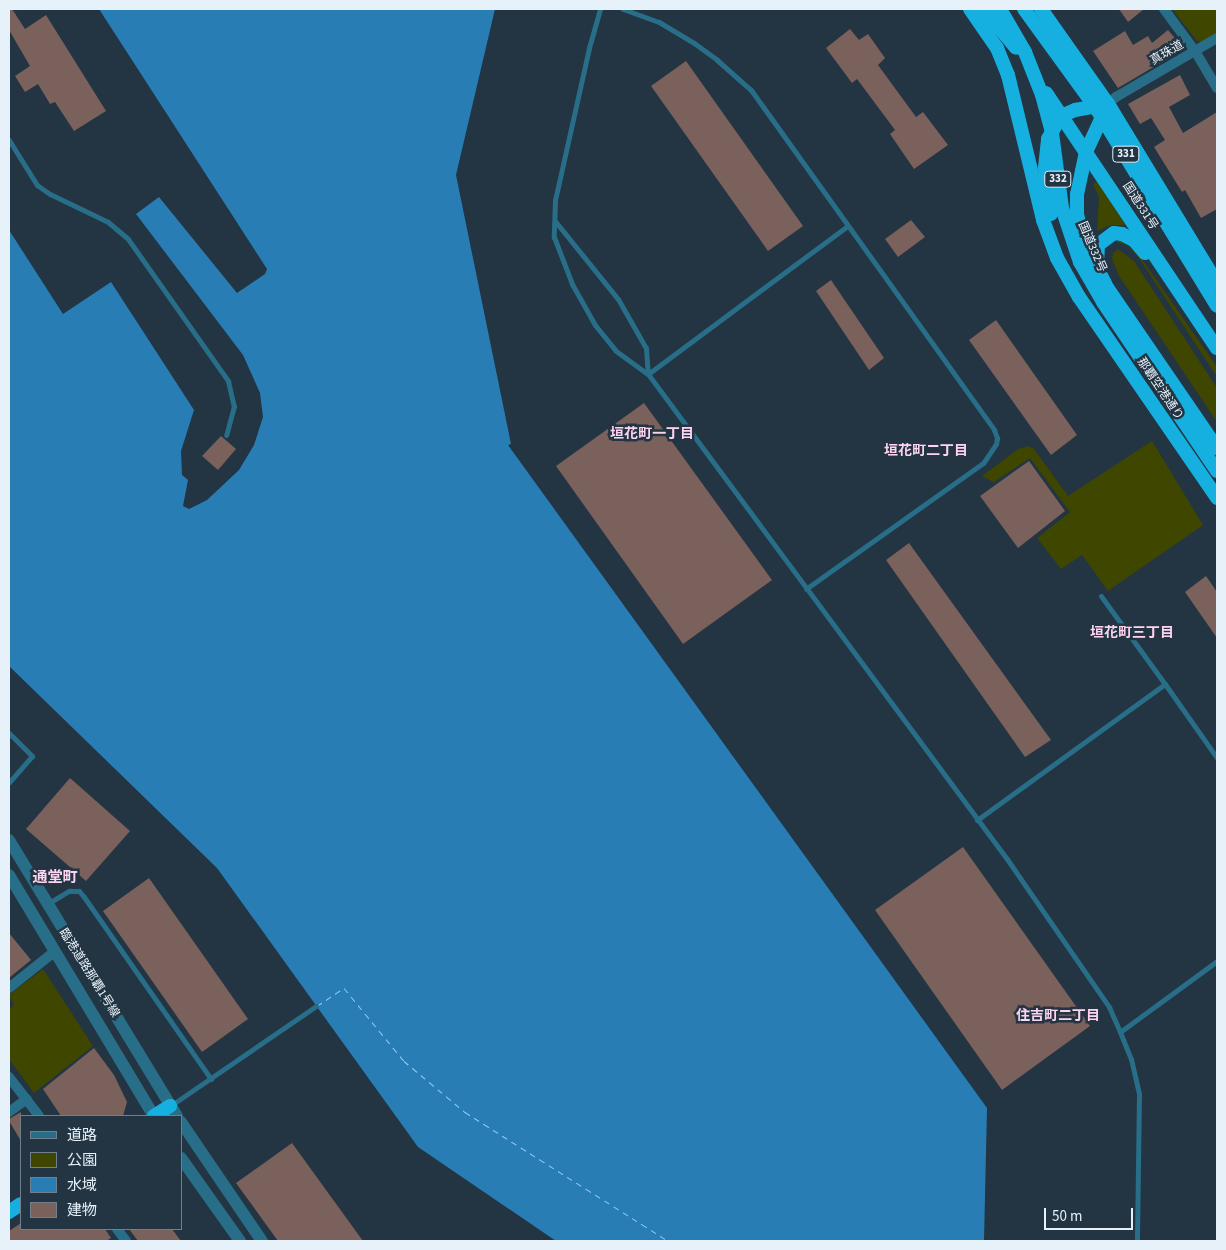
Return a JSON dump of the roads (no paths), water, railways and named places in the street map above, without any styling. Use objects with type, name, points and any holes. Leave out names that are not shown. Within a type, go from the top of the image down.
[{"type":"highway","name":"332","points":[[970,9],[988,34],[1003,62],[1014,94],[1043,220],[1056,258],[1079,297]]},
{"type":"highway","name":"国道331号","points":[[984,9],[1017,49],[1217,348]]},
{"type":"highway","name":"国道332号","points":[[1000,9],[1025,52],[1042,95],[1052,133],[1062,208],[1074,248],[1094,289],[1217,470]]},
{"type":"highway","name":"国道331号","points":[[1024,9],[1098,111],[1217,306]]},
{"type":"highway","name":"国道331号","points":[[1041,9],[1108,104],[1215,275]]},
{"type":"highway","points":[[1079,297],[1057,240],[1046,183],[1045,154],[1048,139],[1062,116],[1075,110],[1108,104]]},
{"type":"highway","name":"国道332号","points":[[1108,104],[1086,152],[1077,194],[1077,214],[1082,235],[1099,271],[1119,305],[1217,448]]},
{"type":"highway","points":[[1099,271],[1096,255],[1098,245],[1110,234],[1122,234],[1134,240],[1183,298]]},
{"type":"highway","name":"那覇空港通り","points":[[1079,297],[1217,498]]},
{"type":"highway","points":[[158,1115],[174,1111]]},
{"type":"highway","points":[[9,1212],[20,1205]]},
{"type":"street","name":"真珠道","points":[[1108,104],[1116,97],[1195,51],[1164,9]]},
{"type":"street","points":[[1217,38],[1195,51],[1217,88]]},
{"type":"street","name":"臨港道路那覇1号線","points":[[9,840],[174,1111]]},
{"type":"street","name":"臨港道路那覇1号線","points":[[9,875],[153,1115]]},
{"type":"street","points":[[9,988],[54,952]]},
{"type":"street","points":[[9,1077],[38,1115]]},
{"type":"street","points":[[9,1112],[27,1099]]},
{"type":"street","points":[[182,1123],[262,1241]]},
{"type":"street","points":[[182,1159],[240,1241]]},
{"type":"street","points":[[119,1230],[125,1241]]},
{"type":"lane","points":[[600,9],[589,48],[555,200],[554,237],[572,284],[596,325],[616,351],[648,374],[976,820],[1109,1007],[1130,1059],[1139,1094],[1137,1241]]},
{"type":"lane","points":[[623,9],[659,22],[694,43],[717,60],[751,90],[994,430],[997,438],[996,444],[984,463],[806,588]]},
{"type":"lane","points":[[9,140],[37,185],[59,199],[108,222],[128,239],[228,380],[234,406],[226,435]]},
{"type":"lane","points":[[555,220],[618,300],[646,348],[648,374]]},
{"type":"lane","points":[[648,374],[847,226]]},
{"type":"lane","points":[[1101,596],[1217,758]]},
{"type":"lane","points":[[976,820],[1165,684]]},
{"type":"lane","points":[[9,733],[32,756],[9,780]]},
{"type":"lane","points":[[47,905],[69,891],[78,891],[84,896],[211,1079]]},
{"type":"lane","points":[[1120,1032],[1217,961]]},
{"type":"lane","points":[[174,1111],[211,1079],[316,1006]]},
{"type":"water","points":[[99,9],[495,9],[456,175],[511,444],[508,445],[987,1108],[984,1241],[556,1241],[418,1147],[217,868],[9,666],[9,230],[63,314],[111,282],[194,410],[181,451],[182,475],[188,480],[183,506],[189,509],[207,500],[239,470],[254,445],[263,417],[260,393],[243,355],[136,214],[159,197],[237,293],[265,274],[267,269]]},
{"type":"district","name":"垣花町一丁目","points":[[652,434]]},
{"type":"district","name":"垣花町二丁目","points":[[926,451]]},
{"type":"district","name":"垣花町三丁目","points":[[1132,633]]},
{"type":"district","name":"通堂町","points":[[55,878]]},
{"type":"district","name":"住吉町二丁目","points":[[1058,1016]]}]
